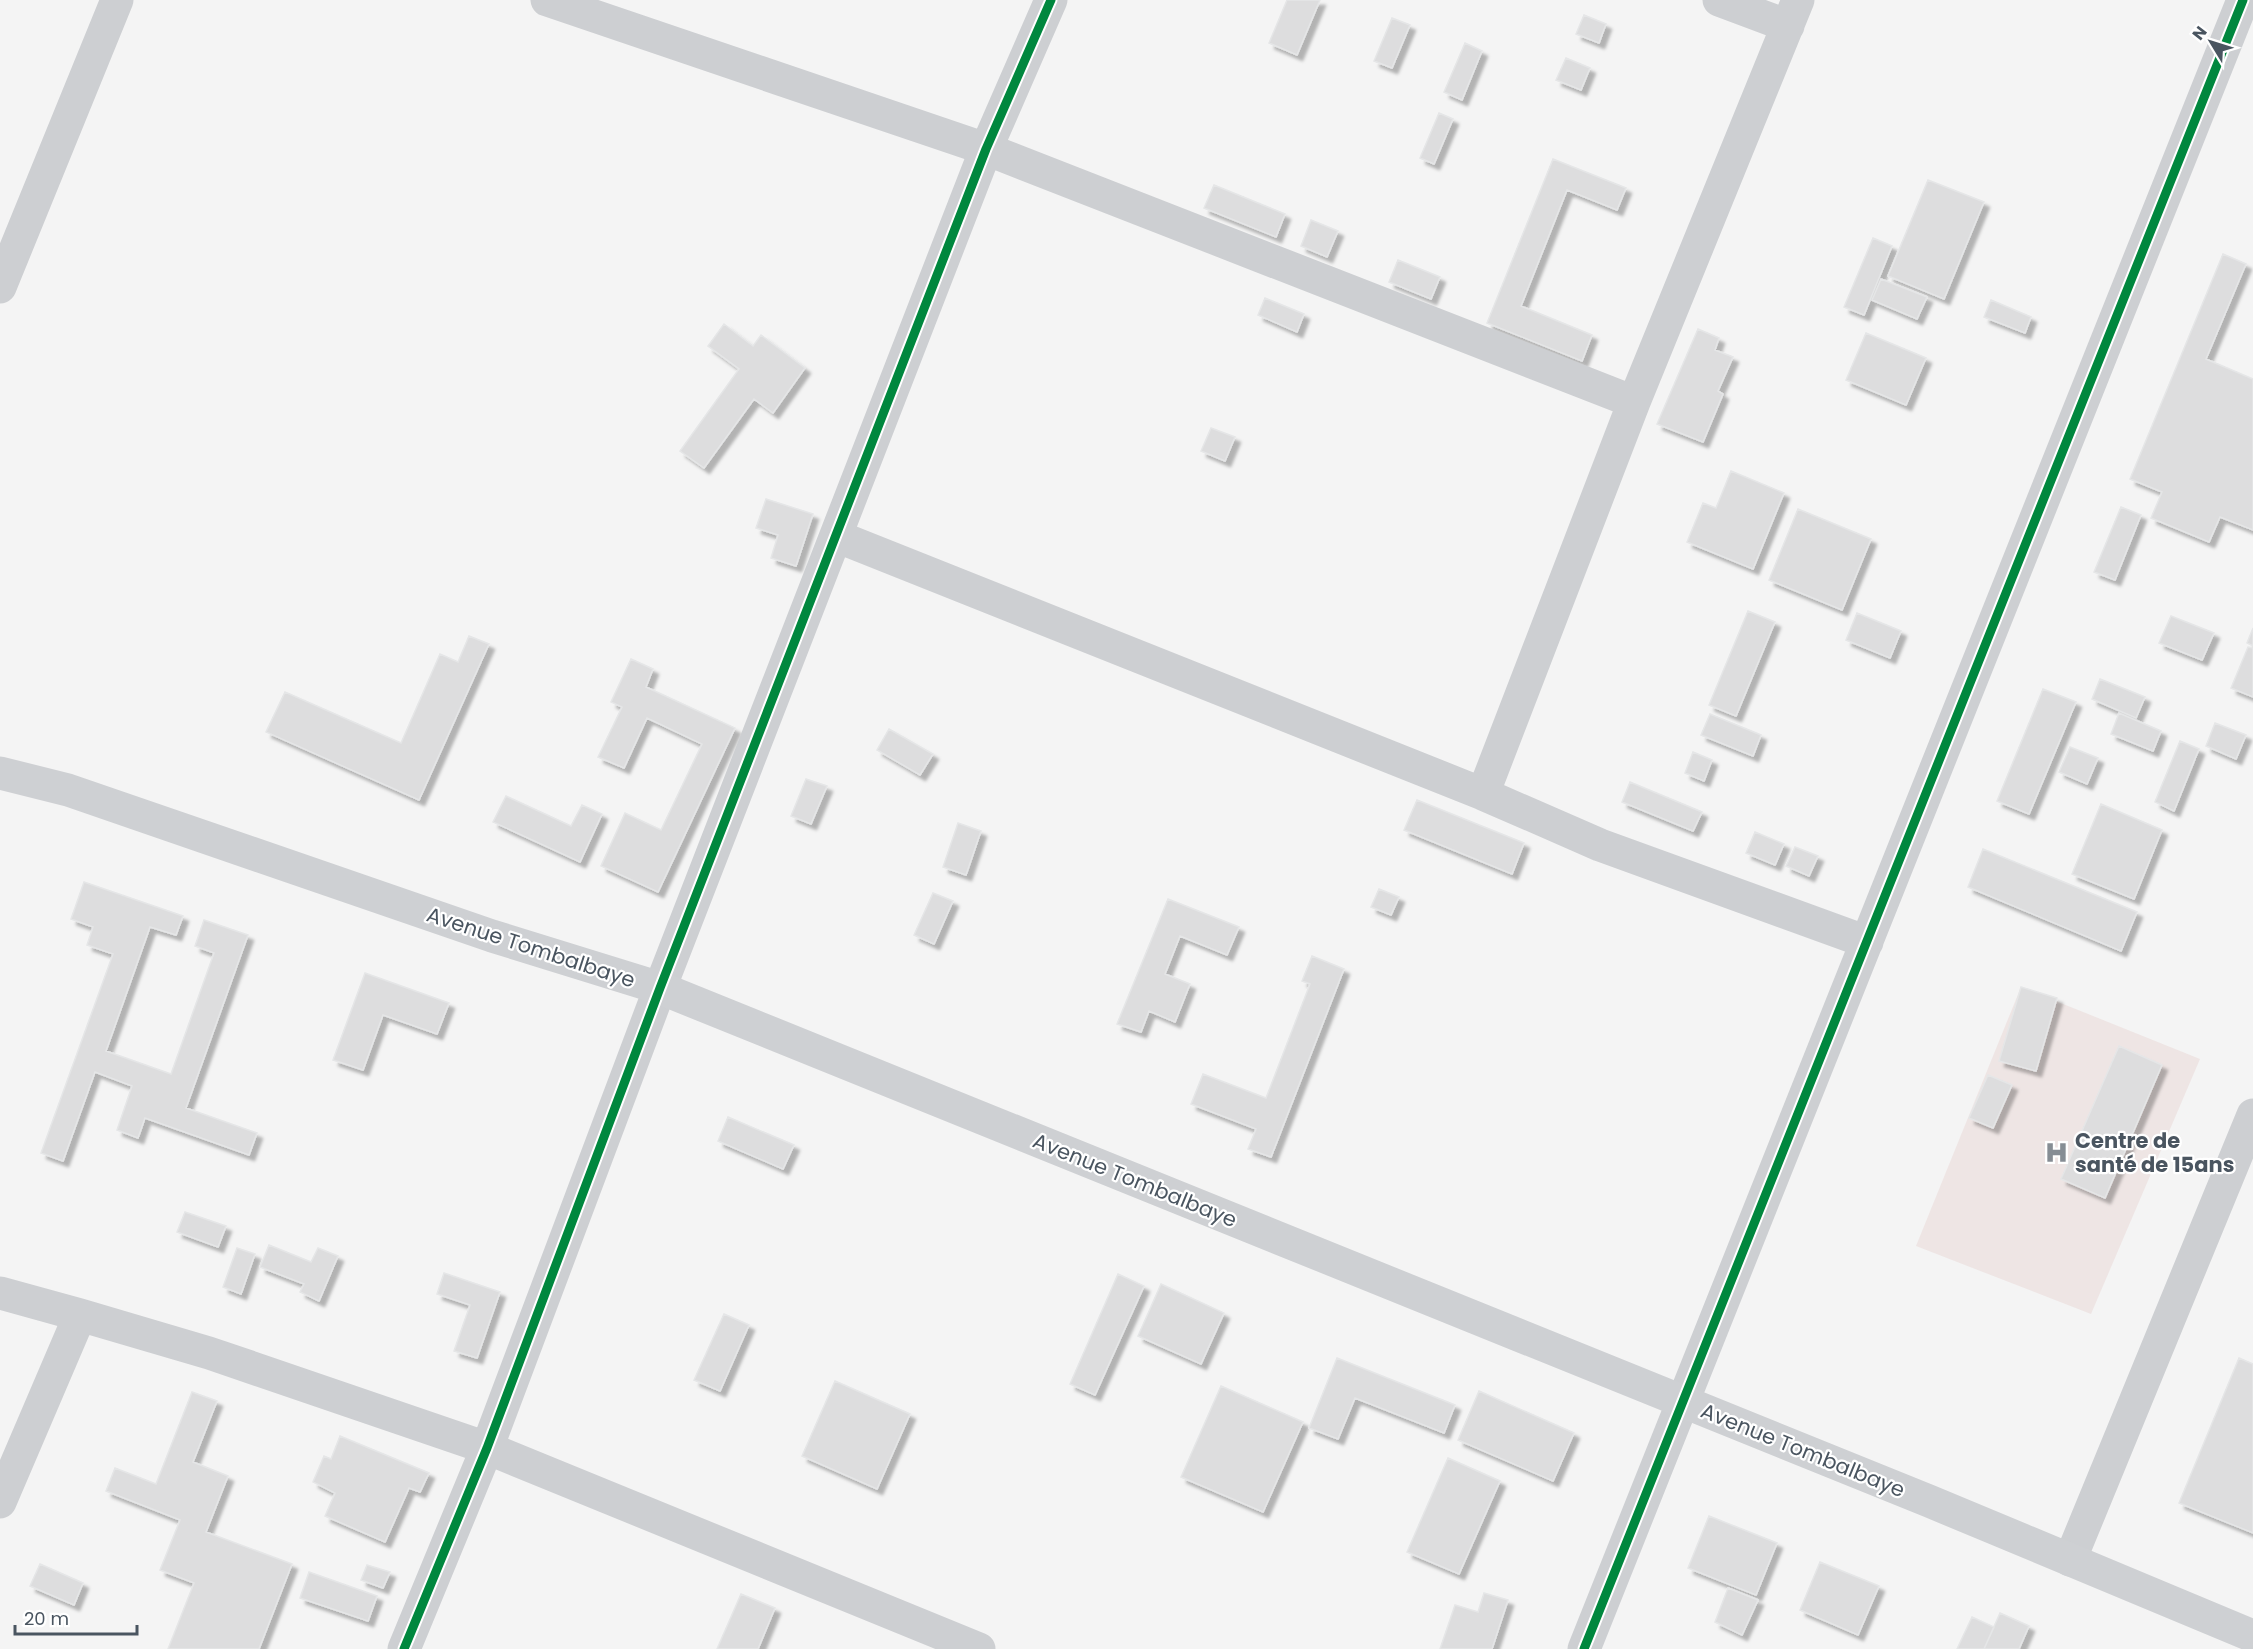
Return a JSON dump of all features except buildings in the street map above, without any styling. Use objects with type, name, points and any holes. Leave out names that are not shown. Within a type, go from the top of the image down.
[{"type":"main road","name":"Avenue Tombalbaye","points":[[0,773],[68,790],[492,936],[660,988],[1684,1402],[2253,1636]]},
{"type":"street","points":[[0,287],[117,0]]},
{"type":"street","points":[[548,0],[986,149],[1634,402]]},
{"type":"street","points":[[404,1649],[487,1448],[660,988],[986,149],[1051,0]]},
{"type":"street","points":[[1483,794],[1634,402],[1793,13],[1719,0]]},
{"type":"street","points":[[1584,1649],[2243,0]]},
{"type":"street","points":[[836,536],[1483,794],[1600,845],[1867,942]]},
{"type":"street","points":[[2070,1560],[2253,1115]]},
{"type":"street","points":[[0,1293],[209,1353],[487,1448],[978,1649]]},
{"type":"street","points":[[0,1502],[80,1315]]},
{"type":"shaded area","name":"Centre de santé de 15ans","points":[[2021,987],[2200,1059],[2091,1314],[1916,1246]]},
{"type":"cycle path","points":[[404,1649],[487,1448],[660,988],[986,149],[1051,0]]},
{"type":"cycle path","points":[[1584,1649],[2243,0]]},
{"type":"place","name":"Centre de santé de 15ans","points":[[2057,1152]]}]
